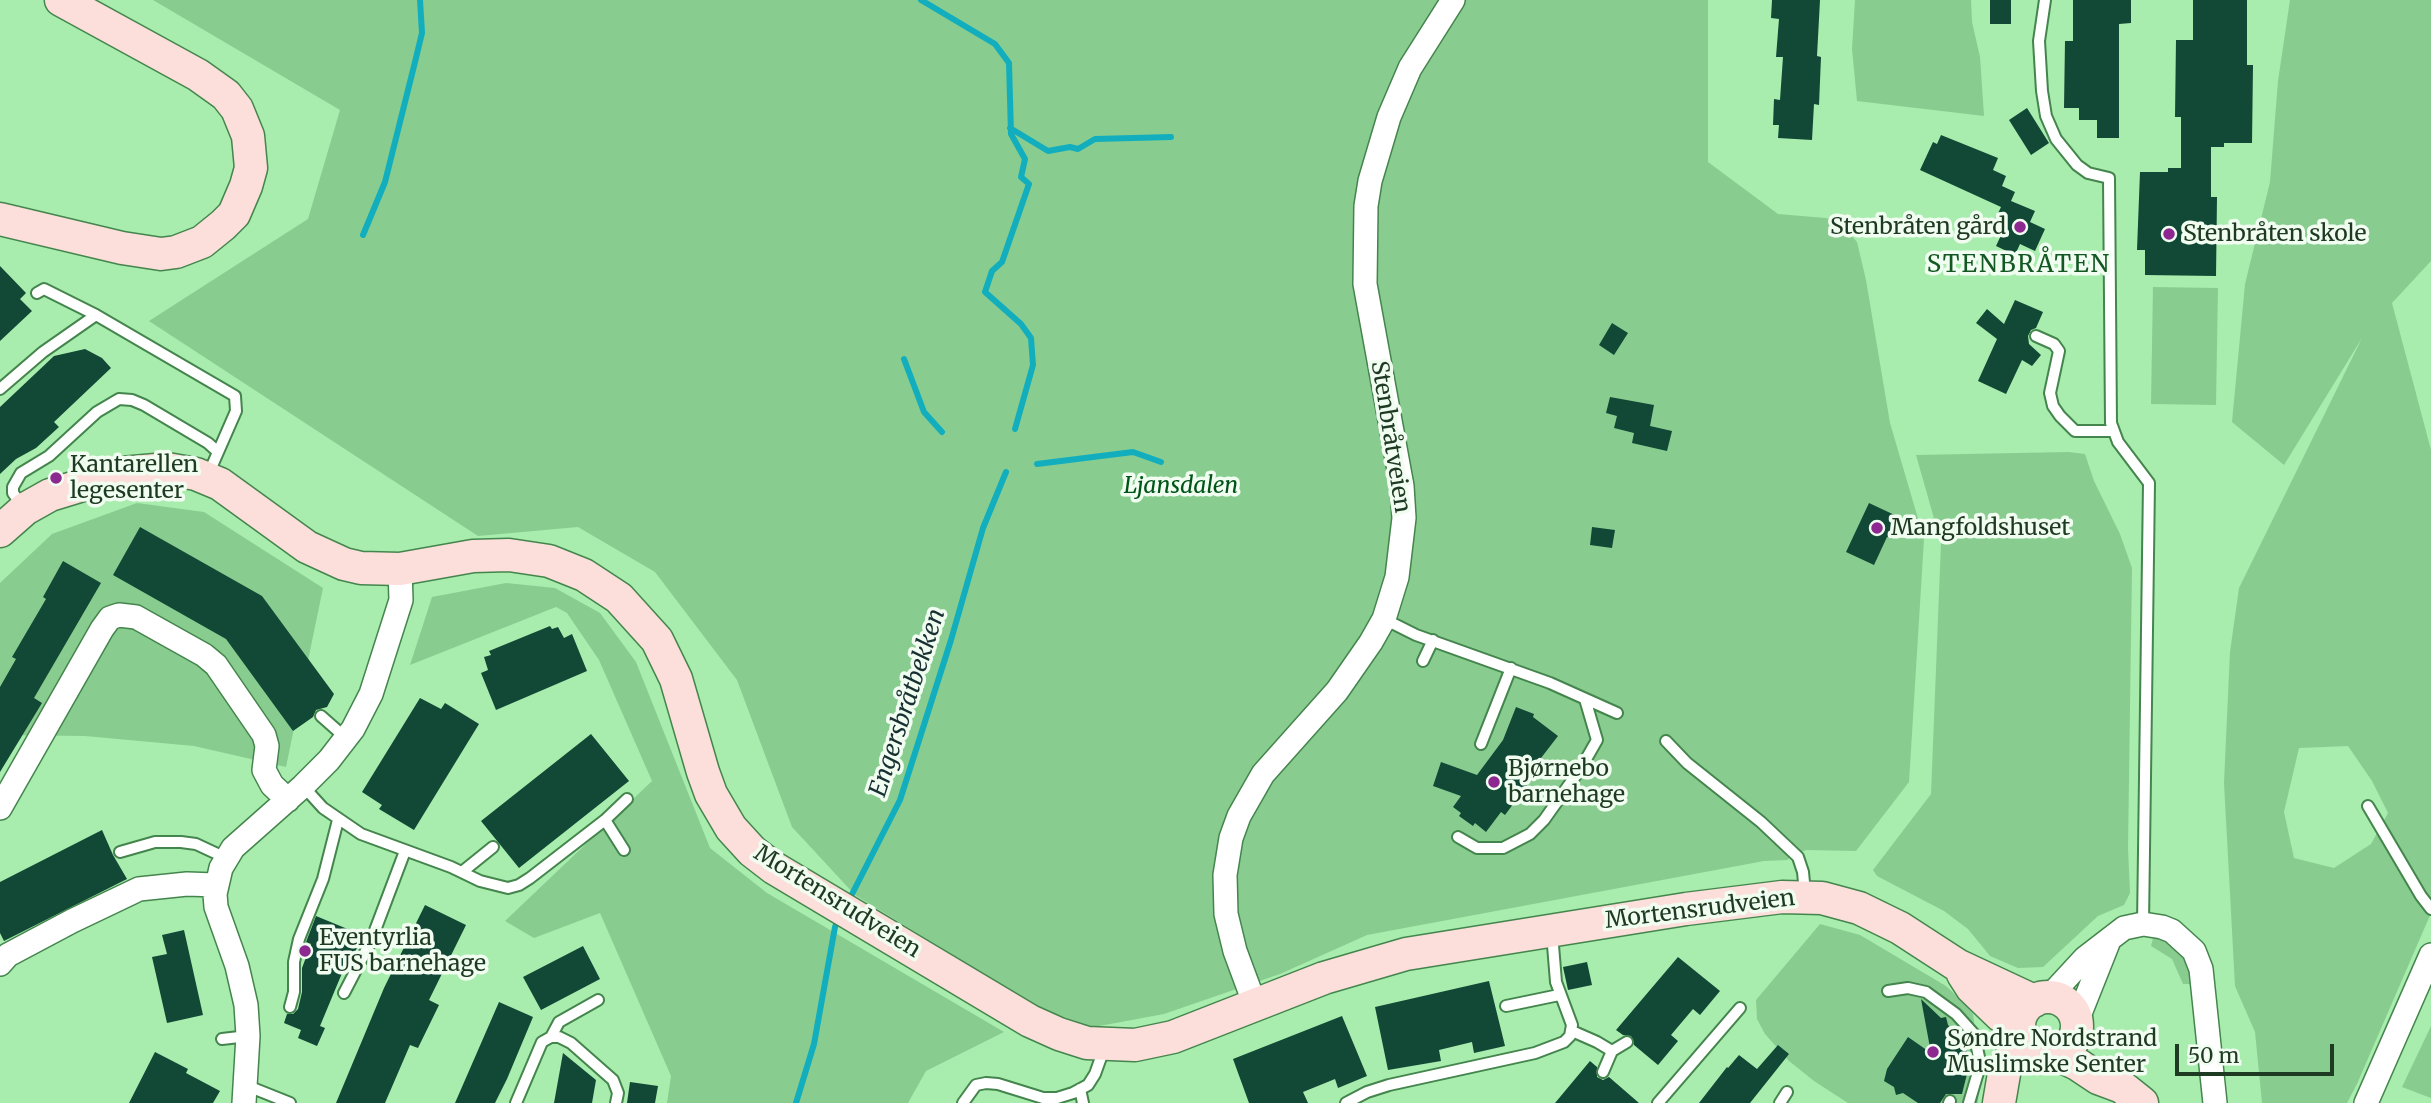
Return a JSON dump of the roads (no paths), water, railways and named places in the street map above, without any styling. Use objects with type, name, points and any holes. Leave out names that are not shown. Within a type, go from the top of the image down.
[{"type":"street","points":[[0,219],[122,248],[161,254],[176,252],[202,242],[223,226],[234,214],[246,186],[251,168],[248,136],[237,109],[226,95],[198,75],[61,0]]},
{"type":"street","name":"Stenbråtveien","points":[[1255,1005],[1235,951],[1226,914],[1225,875],[1231,838],[1244,806],[1263,774],[1337,691],[1371,642],[1384,619],[1397,577],[1404,518],[1394,433],[1374,343],[1365,285],[1366,206],[1370,181],[1389,117],[1410,68],[1453,0]]},
{"type":"street","name":"Mortensrudveien","points":[[0,531],[39,500],[101,478],[139,470],[213,465],[242,498],[293,538],[325,556],[361,568],[400,569],[472,556],[509,555],[532,557],[576,572],[619,598],[644,624],[667,658],[676,679],[703,772],[723,815],[742,841],[774,868],[1013,1011],[1066,1037],[1106,1045],[1135,1045],[1173,1037],[1324,978],[1388,958],[1754,899],[1805,896],[1850,904],[1878,916],[1957,965],[2041,999]]},
{"type":"street","points":[[244,1094],[248,1037],[243,988],[219,916],[216,885],[226,858],[244,837],[295,793],[346,739],[363,712],[402,594],[400,569]]},
{"type":"street","points":[[0,808],[102,629],[110,618],[119,615],[136,617],[204,655],[216,666],[264,735],[267,746],[264,770],[272,785],[295,793]]},
{"type":"street","points":[[0,964],[8,955],[139,890],[173,884],[216,885]]},
{"type":"street","points":[[2000,1103],[2032,1070],[2035,1043],[2024,1009],[2041,999],[2085,958],[2108,943],[2124,928],[2143,924],[2172,931],[2188,945],[2198,960],[2204,986],[2215,1103]]},
{"type":"street","points":[[2035,1043],[2068,1047],[2108,943]]},
{"type":"street","points":[[2366,1103],[2431,955]]},
{"type":"street","name":"Mortensrudveien","points":[[1957,965],[1972,988],[2035,1043],[2132,1095]]},
{"type":"street","points":[[2041,999],[2057,998],[2070,1007],[2077,1025]]},
{"type":"street","name":"Mortensrudveien","points":[[2077,1025],[2132,1095]]},
{"type":"lane","points":[[2045,0],[2039,41],[2046,116],[2056,139],[2077,165],[2088,173],[2109,178],[2111,423],[2118,442],[2149,483],[2143,924]]},
{"type":"lane","points":[[37,293],[44,289],[96,315],[234,396],[236,411],[213,465]]},
{"type":"lane","points":[[0,389],[43,352],[96,315]]},
{"type":"lane","points":[[2036,336],[2054,344],[2059,351],[2050,393],[2060,416],[2075,431],[2114,431]]},
{"type":"lane","points":[[25,509],[13,493],[13,487],[21,472],[49,456],[97,412],[119,399],[144,405],[208,443],[213,465]]},
{"type":"lane","points":[[1384,619],[1416,635],[1550,682],[1616,713]]},
{"type":"lane","points":[[1423,660],[1433,640]]},
{"type":"lane","points":[[1481,744],[1511,668]]},
{"type":"lane","points":[[1458,838],[1477,848],[1503,848],[1530,834],[1544,820],[1581,768],[1597,740],[1585,699]]},
{"type":"lane","points":[[321,716],[346,739]]},
{"type":"lane","points":[[1666,741],[1687,763],[1760,822],[1798,857],[1803,872],[1805,896]]},
{"type":"lane","points":[[295,793],[361,834],[509,888],[519,885],[605,820],[627,799]]},
{"type":"lane","points":[[2368,806],[2431,909]]},
{"type":"lane","points":[[290,1007],[299,939],[323,879],[338,820]]},
{"type":"lane","points":[[605,820],[624,850]]},
{"type":"lane","points":[[120,852],[155,842],[181,842],[196,844],[226,858]]},
{"type":"lane","points":[[462,872],[493,847]]},
{"type":"lane","points":[[344,993],[371,941],[405,851]]},
{"type":"lane","points":[[1346,1103],[1367,1092],[1419,1077],[1548,1049],[1564,1042],[1572,1031],[1572,1025],[1559,995],[1552,930]]},
{"type":"lane","points":[[1888,991],[1909,988],[1926,992],[1956,1014],[1974,1034],[1979,1069],[1969,1103]]},
{"type":"lane","points":[[1506,1006],[1559,995]]},
{"type":"lane","points":[[551,1037],[559,1022],[598,1000]]},
{"type":"lane","points":[[1658,1103],[1740,1008]]},
{"type":"lane","points":[[1572,1031],[1612,1051]]},
{"type":"lane","points":[[222,1039],[248,1037]]},
{"type":"lane","points":[[516,1103],[542,1042],[551,1037],[559,1037],[571,1043],[613,1080],[618,1093],[616,1103]]},
{"type":"lane","points":[[1604,1072],[1612,1051],[1627,1042]]},
{"type":"lane","points":[[963,1103],[976,1085],[986,1083],[1043,1098],[1057,1098],[1080,1089],[1088,1085],[1095,1074],[1106,1045]]},
{"type":"lane","points":[[1080,1089],[1083,1103]]},
{"type":"lane","points":[[1780,1103],[1787,1092]]},
{"type":"lane","points":[[244,1094],[290,1103]]},
{"type":"waterway","points":[[363,235],[385,182],[415,62],[422,33],[420,0]]},
{"type":"waterway","name":"Engersbråtbekken","points":[[921,0],[995,44],[1009,63],[1011,134],[1025,159],[1021,177],[1029,184],[1002,262],[992,271],[985,292],[1021,324],[1031,338],[1033,365],[1015,429]]},
{"type":"waterway","points":[[1010,128],[1048,151],[1070,147],[1078,149],[1095,139],[1171,137]]},
{"type":"waterway","points":[[904,359],[924,412],[942,432]]},
{"type":"waterway","points":[[1037,464],[1133,452],[1161,462]]},
{"type":"waterway","name":"Engersbråtbekken","points":[[848,902],[900,800],[983,528],[1006,472]]},
{"type":"waterway","name":"Engersbråtbekken","points":[[796,1103],[814,1044],[835,927],[839,918]]},
{"type":"place","name":"Stenbråten gård","points":[[2020,227]]},
{"type":"place","name":"Stenbråten skole","points":[[2169,234]]},
{"type":"place","name":"Kantarellen legesenter","points":[[56,478]]},
{"type":"place","name":"Mangfoldshuset","points":[[1877,528]]},
{"type":"place","name":"Bjørnebo barnehage","points":[[1494,782]]},
{"type":"place","name":"Eventyrlia FUS barnehage","points":[[305,951]]},
{"type":"place","name":"Søndre Nordstrand Muslimske Senter","points":[[1933,1052]]},
{"type":"district","name":"STENBRÅTEN","points":[[2019,265]]},
{"type":"park label","name":"Ljansdalen","points":[[1181,486]]}]
